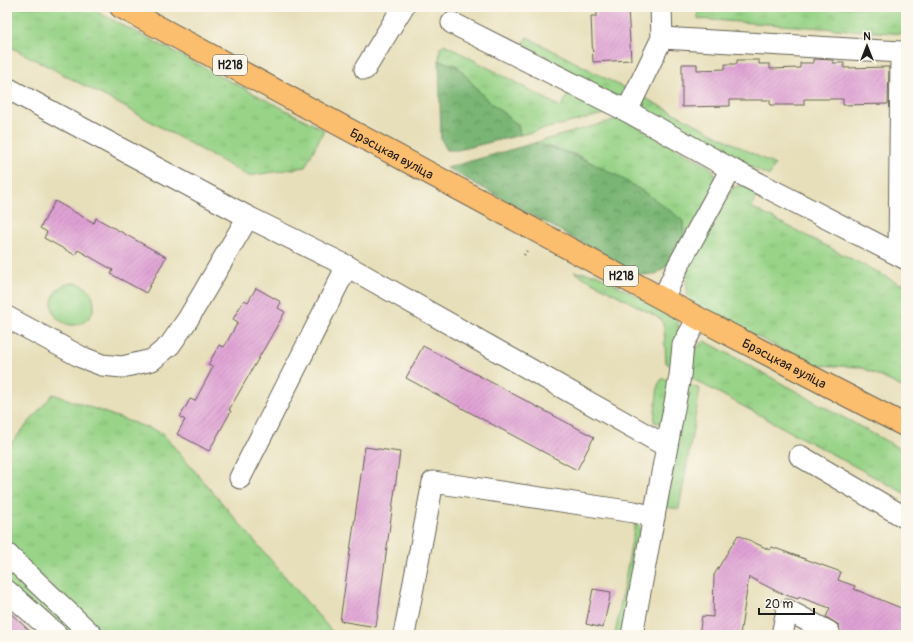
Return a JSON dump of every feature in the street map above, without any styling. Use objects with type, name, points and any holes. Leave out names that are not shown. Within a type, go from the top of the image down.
[{"type":"main road","name":"Брэсцкая вуліца","points":[[121,7],[338,123],[437,179],[698,318],[906,426]]},
{"type":"street","points":[[365,69],[403,7]]},
{"type":"street","points":[[627,111],[662,38],[660,7]]},
{"type":"street","points":[[452,23],[627,111],[731,169],[902,257],[901,52],[662,38]]},
{"type":"street","points":[[7,88],[248,217],[347,266],[666,446]]},
{"type":"street","points":[[664,299],[678,266],[731,169]]},
{"type":"street","points":[[7,317],[81,357],[102,365],[122,367],[152,360],[170,346],[248,217]]},
{"type":"street","points":[[240,478],[347,266]]},
{"type":"street","points":[[632,635],[680,376],[683,346],[698,318]]},
{"type":"street","points":[[800,456],[906,518]]},
{"type":"street","points":[[404,635],[433,482],[634,512],[654,517]]},
{"type":"street","points":[[7,554],[92,635]]},
{"type":"street","points":[[7,590],[57,635]]},
{"type":"street","points":[[782,635],[787,610],[829,632]]},
{"type":"green space","points":[[7,7],[88,7],[324,130],[305,167],[248,176],[123,106],[7,45]]},
{"type":"green space","points":[[698,7],[906,7],[906,34],[698,19]]},
{"type":"green space","points":[[527,37],[628,90],[623,97],[615,97],[521,48]]},
{"type":"green space","points":[[444,44],[561,107],[568,94],[608,113],[520,135],[518,125],[486,99],[456,65],[439,61],[440,48]]},
{"type":"green space","points":[[439,61],[456,65],[486,99],[518,125],[520,135],[458,150],[447,150],[441,139]]},
{"type":"green space","points":[[643,97],[775,165],[769,176],[643,113]]},
{"type":"green space","points":[[621,118],[709,166],[715,173],[716,184],[684,245],[609,173],[577,155],[534,143]]},
{"type":"green space","points":[[534,143],[574,155],[613,173],[649,196],[683,221],[684,245],[671,263],[656,274],[640,275],[447,168]]},
{"type":"green space","points":[[739,185],[749,186],[757,195],[751,207],[902,285],[906,279],[906,389],[861,367],[812,365],[692,303],[687,295],[686,273],[732,189]]},
{"type":"green space","points":[[574,272],[596,274],[676,317],[679,327],[674,367],[666,363],[664,328],[661,319]]},
{"type":"green space","points":[[73,283],[88,289],[94,304],[88,319],[73,325],[58,319],[52,304],[58,289]]},
{"type":"green space","points":[[705,341],[906,452],[906,494],[689,377],[694,352],[700,344]]},
{"type":"green space","points":[[662,379],[668,379],[671,384],[664,420],[660,423],[654,422],[658,385]]},
{"type":"green space","points":[[686,384],[700,389],[679,509],[666,507]]},
{"type":"green space","points":[[53,394],[162,433],[335,635],[42,635],[7,602],[7,448]]},
{"type":"green space","points":[[635,524],[638,525],[641,532],[626,635],[615,635]]},
{"type":"building","points":[[597,7],[628,7],[631,60],[593,62],[591,16],[597,16]]},
{"type":"building","points":[[813,59],[833,60],[833,63],[844,63],[844,68],[889,67],[888,104],[843,105],[843,99],[804,99],[804,105],[770,105],[770,100],[730,100],[730,106],[682,107],[682,64],[697,64],[697,70],[725,69],[725,64],[737,64],[737,60],[759,60],[759,64],[770,64],[770,69],[800,68],[800,63],[813,63]]},
{"type":"building","points":[[55,201],[94,223],[96,218],[166,257],[146,293],[111,274],[113,270],[78,250],[75,255],[44,238],[47,232],[40,228]]},
{"type":"building","points":[[256,288],[281,302],[278,308],[285,312],[229,410],[231,411],[209,451],[177,434],[185,420],[180,417],[190,399],[195,401],[213,367],[208,365],[219,345],[224,347],[238,322],[233,319],[244,300],[248,302]]},
{"type":"building","points":[[423,346],[594,437],[577,470],[406,378]]},
{"type":"building","points":[[365,447],[400,452],[376,627],[340,621]]},
{"type":"building","points":[[738,535],[770,550],[772,547],[841,572],[838,580],[855,586],[854,589],[906,610],[906,635],[840,635],[839,625],[826,617],[830,608],[799,597],[798,599],[780,593],[749,577],[740,635],[699,635],[702,616],[713,617],[714,575]]},
{"type":"building","points":[[593,589],[611,592],[603,628],[586,624]]},
{"type":"building","points":[[7,610],[34,635],[7,635]]}]
